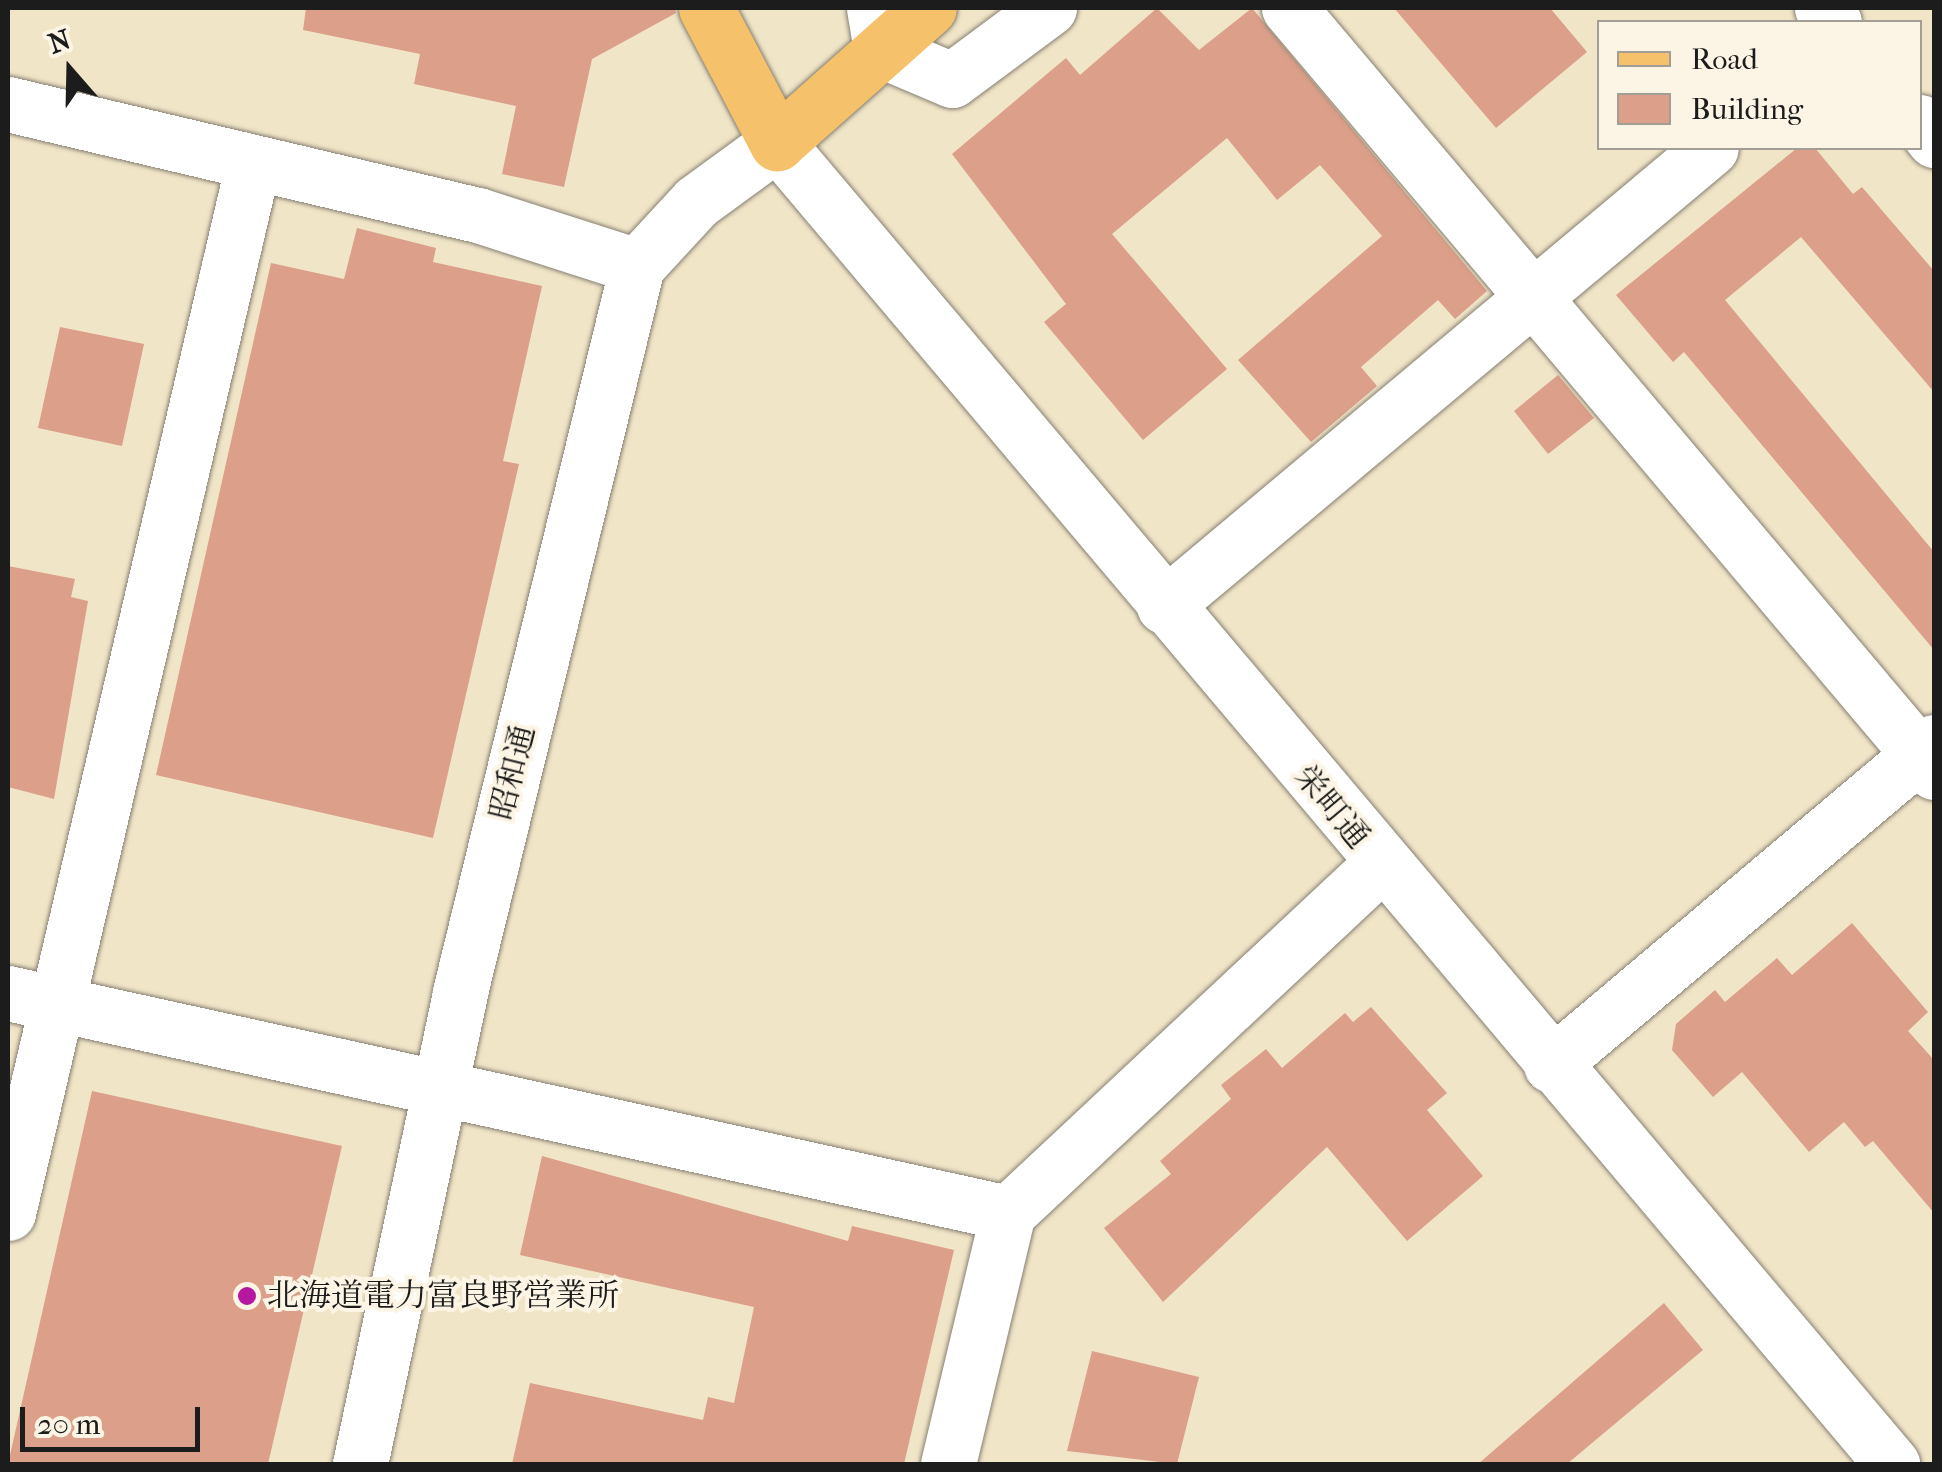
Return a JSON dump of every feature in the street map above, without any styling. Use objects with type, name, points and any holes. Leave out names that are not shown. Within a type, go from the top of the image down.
[{"type":"main road","points":[[706,8],[777,143],[878,29],[928,8]]},
{"type":"street","points":[[878,29],[952,80],[1049,8]]},
{"type":"street","points":[[1289,8],[1532,305],[1930,756],[1551,1065]]},
{"type":"street","points":[[8,104],[252,168],[478,215],[637,266]]},
{"type":"street","name":"昭和通","points":[[360,1464],[444,1086],[637,266],[696,202],[777,143]]},
{"type":"street","name":"栄町通","points":[[777,143],[1380,866],[1892,1464]]},
{"type":"street","points":[[1164,606],[1532,305],[1709,150]]},
{"type":"street","points":[[8,1213],[33,999],[252,168]]},
{"type":"street","points":[[948,1464],[1008,1214],[1380,866]]},
{"type":"street","points":[[33,999],[444,1086],[1008,1214]]},
{"type":"building","points":[[306,8],[675,8],[676,13],[592,59],[564,187],[502,174],[516,106],[414,84],[420,54],[303,30]]},
{"type":"building","points":[[1157,8],[1199,50],[1252,8],[1487,291],[1455,319],[1438,300],[1361,367],[1377,386],[1311,442],[1238,360],[1382,236],[1320,165],[1277,200],[1227,138],[1112,234],[1227,369],[1143,440],[1044,322],[1066,304],[952,154],[1066,58],[1080,75]]},
{"type":"building","points":[[1394,8],[1550,8],[1587,52],[1496,128]]},
{"type":"building","points":[[1795,150],[1817,150],[1853,194],[1862,187],[1934,271],[1934,392],[1801,237],[1725,300],[1934,552],[1934,650],[1684,352],[1673,362],[1616,295]]},
{"type":"building","points":[[357,228],[436,248],[433,262],[542,286],[503,461],[519,464],[433,838],[156,775],[271,263],[344,279]]},
{"type":"building","points":[[60,327],[144,344],[122,446],[38,428]]},
{"type":"building","points":[[1558,375],[1594,418],[1548,454],[1514,411]]},
{"type":"building","points":[[8,566],[75,579],[71,597],[88,601],[54,799],[8,787]]},
{"type":"building","points":[[1852,923],[1928,1012],[1908,1031],[1934,1060],[1934,1213],[1873,1141],[1865,1147],[1844,1122],[1809,1152],[1742,1072],[1713,1097],[1672,1050],[1676,1024],[1715,990],[1725,1002],[1777,958],[1792,975]]},
{"type":"building","points":[[1371,1007],[1447,1093],[1427,1110],[1483,1176],[1407,1241],[1327,1147],[1163,1302],[1104,1228],[1171,1174],[1160,1161],[1231,1099],[1221,1085],[1266,1049],[1282,1068],[1345,1013],[1353,1022]]},
{"type":"building","points":[[92,1091],[342,1146],[268,1464],[8,1464]]},
{"type":"building","points":[[542,1156],[848,1241],[852,1226],[954,1250],[904,1464],[512,1464],[530,1383],[703,1420],[708,1397],[734,1403],[754,1307],[520,1255]]},
{"type":"building","points":[[1664,1303],[1703,1350],[1567,1464],[1478,1464]]},
{"type":"building","points":[[1092,1351],[1199,1377],[1177,1464],[1067,1451]]},
{"type":"place","name":"北海道電力富良野営業所","points":[[247,1296]]}]
